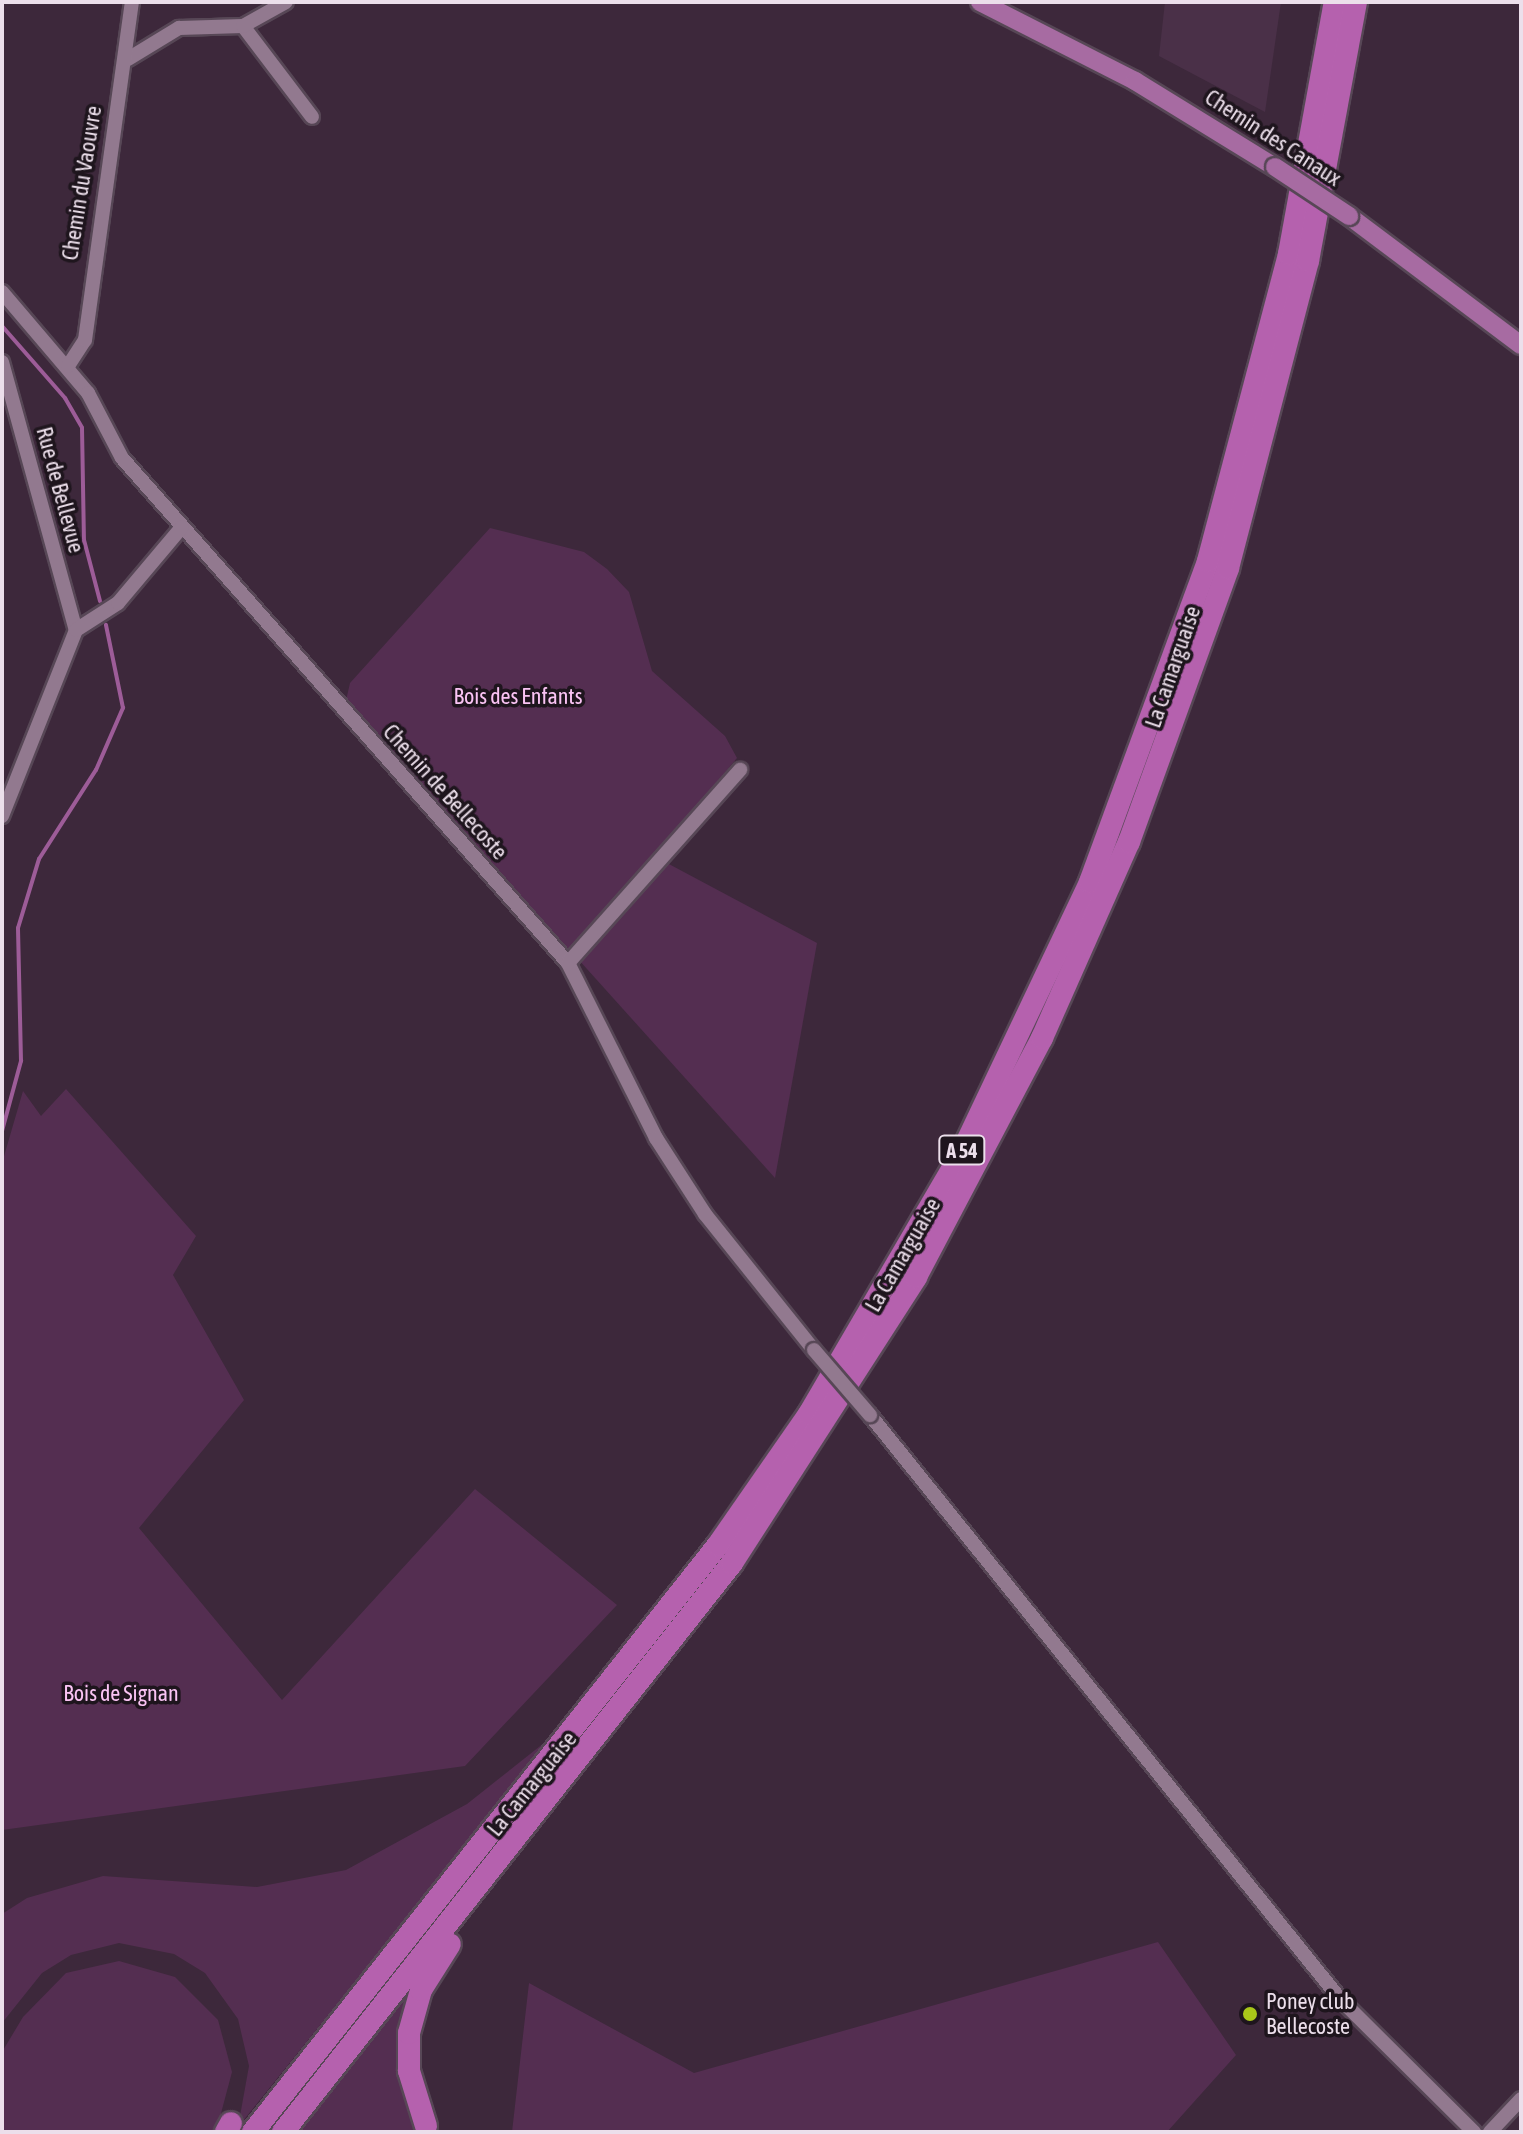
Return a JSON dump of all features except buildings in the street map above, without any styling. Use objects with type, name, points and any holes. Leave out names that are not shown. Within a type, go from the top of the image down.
[{"type":"highway","name":"La Camarguaise","points":[[253,2132],[718,1545],[809,1414],[930,1211],[1030,1015],[1111,832],[1181,646],[1240,452],[1289,254],[1335,2]]},
{"type":"highway","name":"La Camarguaise","points":[[283,2132],[609,1726],[732,1563],[916,1277],[1042,1038],[1110,888],[1195,668],[1252,486],[1308,261],[1356,2]]},
{"type":"highway","points":[[637,1640],[718,1545]]},
{"type":"highway","points":[[426,2126],[408,2059],[421,1990],[609,1726]]},
{"type":"main road","name":"Chemin des Canaux","points":[[980,2],[1135,81],[1275,167],[1349,216],[1521,345]]},
{"type":"street","name":"Chemin du Vaouvre","points":[[68,366],[85,340],[95,232],[128,59],[132,2]]},
{"type":"street","points":[[128,59],[179,28],[243,26],[286,2]]},
{"type":"street","points":[[243,26],[312,117]]},
{"type":"street","name":"Chemin de Bellecoste","points":[[2,292],[68,366],[122,458],[568,963],[656,1138],[705,1214],[1340,1999],[1474,2132]]},
{"type":"street","name":"Rue de Bellevue","points":[[2,362],[76,630]]},
{"type":"street","points":[[2,816],[76,630],[118,603],[182,527]]},
{"type":"street","points":[[568,963],[740,770]]},
{"type":"street","points":[[1490,2132],[1521,2099]]},
{"type":"shaded area","points":[[1165,2],[1281,2],[1265,112],[1159,56]]},
{"type":"green space","name":"Bois des Enfants","points":[[490,528],[584,552],[607,569],[629,592],[652,671],[725,736],[737,758],[571,956],[345,705],[350,683]]},
{"type":"green space","points":[[667,863],[817,943],[775,1178],[578,959]]},
{"type":"green space","name":"Bois de Signan","points":[[66,1089],[196,1236],[173,1275],[244,1400],[139,1528],[282,1700],[475,1489],[617,1605],[465,1766],[2,1830],[2,1163],[23,1091],[41,1116]]},
{"type":"green space","points":[[554,1735],[238,2127],[249,2066],[238,2019],[205,1973],[174,1954],[119,1943],[71,1955],[42,1973],[2,2023],[2,1914],[27,1898],[103,1876],[257,1887],[346,1870],[467,1804]]},
{"type":"green space","points":[[1158,1942],[1236,2055],[1167,2132],[512,2132],[529,1983],[694,2073]]},
{"type":"green space","points":[[119,1961],[175,1977],[218,2020],[232,2072],[216,2132],[2,2132],[2,2052],[23,2017],[66,1973]]},
{"type":"green space","points":[[408,1995],[419,2132],[299,2132]]},
{"type":"waterway","points":[[2,326],[65,398],[82,428],[84,540],[100,601]]},
{"type":"waterway","points":[[2,1131],[21,1061],[18,928],[39,859],[96,770],[123,708],[106,625]]},
{"type":"place","name":"Poney club Bellecoste","points":[[1250,2014]]}]
